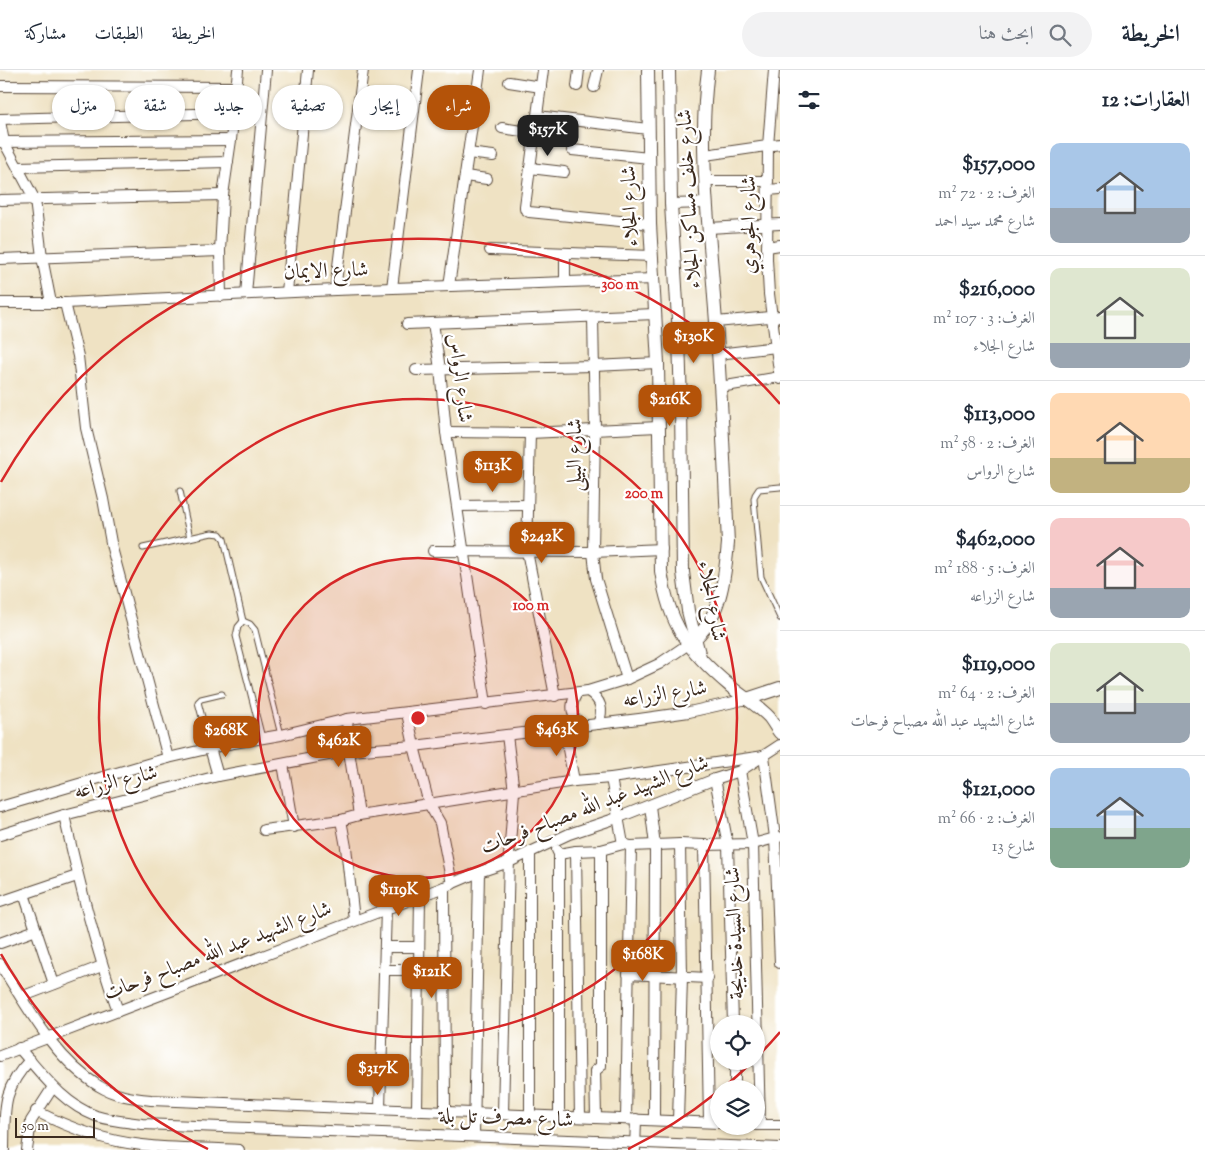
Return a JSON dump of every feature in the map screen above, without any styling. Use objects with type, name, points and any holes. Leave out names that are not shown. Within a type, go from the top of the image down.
[{"type":"street","points":[[236,85],[238,70]]},
{"type":"street","points":[[246,294],[266,70]]},
{"type":"street","points":[[287,292],[308,70]]},
{"type":"street","points":[[335,290],[363,70]]},
{"type":"street","points":[[392,288],[419,70]]},
{"type":"street","points":[[448,286],[480,70]]},
{"type":"street","points":[[543,70],[524,206],[526,209],[529,212],[650,224]]},
{"type":"street","points":[[577,86],[579,70]]},
{"type":"street","points":[[594,87],[598,70]]},
{"type":"street","name":"شارع الجلاء","points":[[648,70],[650,224],[658,363],[662,571],[664,588],[676,625],[692,641]]},
{"type":"street","name":"شارع الجلاء","points":[[668,70],[671,204],[679,336],[683,572],[692,641],[701,660],[729,686],[769,717],[780,733]]},
{"type":"street","name":"شارع خلف مساكن الجلاء","points":[[692,641],[704,630],[716,607],[726,566],[728,543],[706,181],[706,88],[708,70]]},
{"type":"street","name":"شارع الجوهري","points":[[776,74],[768,146],[767,247],[769,294],[776,317],[776,347],[780,378]]},
{"type":"street","points":[[508,82],[541,87]]},
{"type":"street","points":[[0,86],[195,87]]},
{"type":"street","points":[[51,303],[42,257],[35,200],[18,167],[2,142],[0,120],[195,114]]},
{"type":"street","points":[[537,116],[648,128]]},
{"type":"street","points":[[502,128],[534,133]]},
{"type":"street","points":[[221,296],[220,251],[223,195],[232,130]]},
{"type":"street","points":[[2,142],[231,140]]},
{"type":"street","points":[[705,155],[780,144]]},
{"type":"street","points":[[572,150],[649,158]]},
{"type":"street","points":[[468,153],[493,156]]},
{"type":"street","points":[[18,167],[228,162]]},
{"type":"street","points":[[530,168],[564,172]]},
{"type":"street","points":[[465,176],[487,179]]},
{"type":"street","points":[[706,181],[768,185],[780,189]]},
{"type":"street","points":[[0,200],[223,195]]},
{"type":"street","points":[[671,204],[707,203]]},
{"type":"street","points":[[709,228],[780,224]]},
{"type":"street","points":[[767,247],[780,246]]},
{"type":"street","points":[[490,250],[652,256]]},
{"type":"street","points":[[0,259],[220,251]]},
{"type":"street","points":[[565,253],[565,282]]},
{"type":"street","name":"شارع الايمان","points":[[0,303],[65,303],[335,290],[654,279]]},
{"type":"street","points":[[769,294],[780,292]]},
{"type":"street","points":[[65,303],[78,356],[86,428],[103,499],[112,548],[168,758]]},
{"type":"street","points":[[406,324],[655,314]]},
{"type":"street","name":"شارع البيلى","points":[[593,317],[595,429],[593,552],[599,594],[627,679]]},
{"type":"street","points":[[716,322],[776,317]]},
{"type":"street","name":"شارع الرواس","points":[[433,323],[446,432],[486,704]]},
{"type":"street","points":[[718,354],[776,347]]},
{"type":"street","points":[[416,370],[658,363]]},
{"type":"street","points":[[720,387],[780,378]]},
{"type":"street","points":[[658,406],[663,411],[670,413],[676,411],[681,406]]},
{"type":"street","points":[[446,432],[530,433],[658,427]]},
{"type":"street","points":[[530,433],[526,551],[555,696]]},
{"type":"street","points":[[659,452],[664,447],[670,445],[677,447],[682,452]]},
{"type":"street","points":[[458,506],[528,505]]},
{"type":"street","points":[[434,551],[593,552],[662,549]]},
{"type":"street","name":"شارع الزراعه","points":[[0,807],[168,758],[347,719],[408,714],[588,691],[627,679],[659,664],[692,641]]},
{"type":"street","points":[[746,699],[780,688]]},
{"type":"street","points":[[588,691],[596,696],[601,705],[602,715],[598,724]]},
{"type":"street","points":[[577,693],[572,701],[571,711],[575,720],[582,726]]},
{"type":"street","name":"شارع الزراعه","points":[[0,835],[64,815],[218,776],[349,751],[414,746],[598,724],[689,712],[746,699]]},
{"type":"street","points":[[408,714],[429,804],[440,823],[448,886],[445,1111]]},
{"type":"street","points":[[347,719],[349,751],[359,815]]},
{"type":"street","points":[[564,728],[574,781]]},
{"type":"street","points":[[503,1114],[510,862],[514,792],[507,735]]},
{"type":"street","name":"شارع الشهيد عبد الله مصباح فرحات","points":[[0,1056],[354,920],[448,886],[479,872],[510,862],[570,834],[650,806],[715,779],[740,771],[780,745]]},
{"type":"street","points":[[210,748],[218,776]]},
{"type":"street","points":[[264,830],[341,820],[359,815],[574,781],[611,778],[764,756],[777,837],[780,963]]},
{"type":"street","points":[[284,764],[294,826]]},
{"type":"street","name":"شارع السيدة خديجة","points":[[740,771],[753,844],[757,1080]]},
{"type":"street","points":[[611,778],[617,818],[627,845],[631,1119],[635,1146]]},
{"type":"street","points":[[715,779],[728,845],[733,1015]]},
{"type":"street","points":[[650,806],[655,845],[654,1119]]},
{"type":"street","points":[[64,815],[102,966],[118,1011]]},
{"type":"street","points":[[341,820],[354,920]]},
{"type":"street","points":[[559,854],[601,850],[627,845],[753,844],[777,837]]},
{"type":"street","points":[[552,843],[559,854],[559,1116]]},
{"type":"street","points":[[678,1121],[682,977],[680,844]]},
{"type":"street","points":[[704,845],[712,1080]]},
{"type":"street","points":[[596,1117],[595,1071],[600,1066],[601,850]]},
{"type":"street","points":[[576,851],[580,1117]]},
{"type":"street","points":[[530,852],[530,1115]]},
{"type":"street","points":[[474,1136],[479,872]]},
{"type":"street","points":[[0,902],[78,876]]},
{"type":"street","points":[[24,894],[54,984]]},
{"type":"street","points":[[417,1110],[420,896]]},
{"type":"street","points":[[380,1108],[386,909]]},
{"type":"street","points":[[0,943],[36,930]]},
{"type":"street","points":[[385,947],[419,947]]},
{"type":"street","name":"شارع مصرف تل بلة","points":[[0,964],[48,1037],[78,1072],[100,1087],[125,1097],[151,1100],[710,1122]]},
{"type":"street","points":[[21,997],[102,966]]},
{"type":"street","points":[[384,970],[419,970]]},
{"type":"street","points":[[628,974],[708,978]]},
{"type":"street","name":"شارع مصرف تل بلة","points":[[19,1048],[65,1099],[96,1116],[142,1124],[474,1136],[635,1146],[780,1148]]},
{"type":"street","points":[[4,1150],[6,1102],[10,1086],[18,1072],[30,1060]]},
{"type":"street","points":[[27,1150],[31,1121],[53,1087]]},
{"type":"street","points":[[36,1111],[60,1123],[114,1140],[168,1148],[196,1147],[238,1150]]},
{"type":"street","points":[[765,1125],[780,1125]]},
{"type":"lane","points":[[780,487],[759,489],[754,499],[761,577],[780,618]]},
{"type":"lane","points":[[180,491],[190,538]]},
{"type":"lane","points":[[143,548],[216,533],[223,536],[243,621],[238,628],[236,636],[262,738]]},
{"type":"lane","points":[[243,621],[250,624],[255,630],[281,734]]},
{"type":"lane","points":[[210,748],[198,702],[201,699],[222,694]]}]
